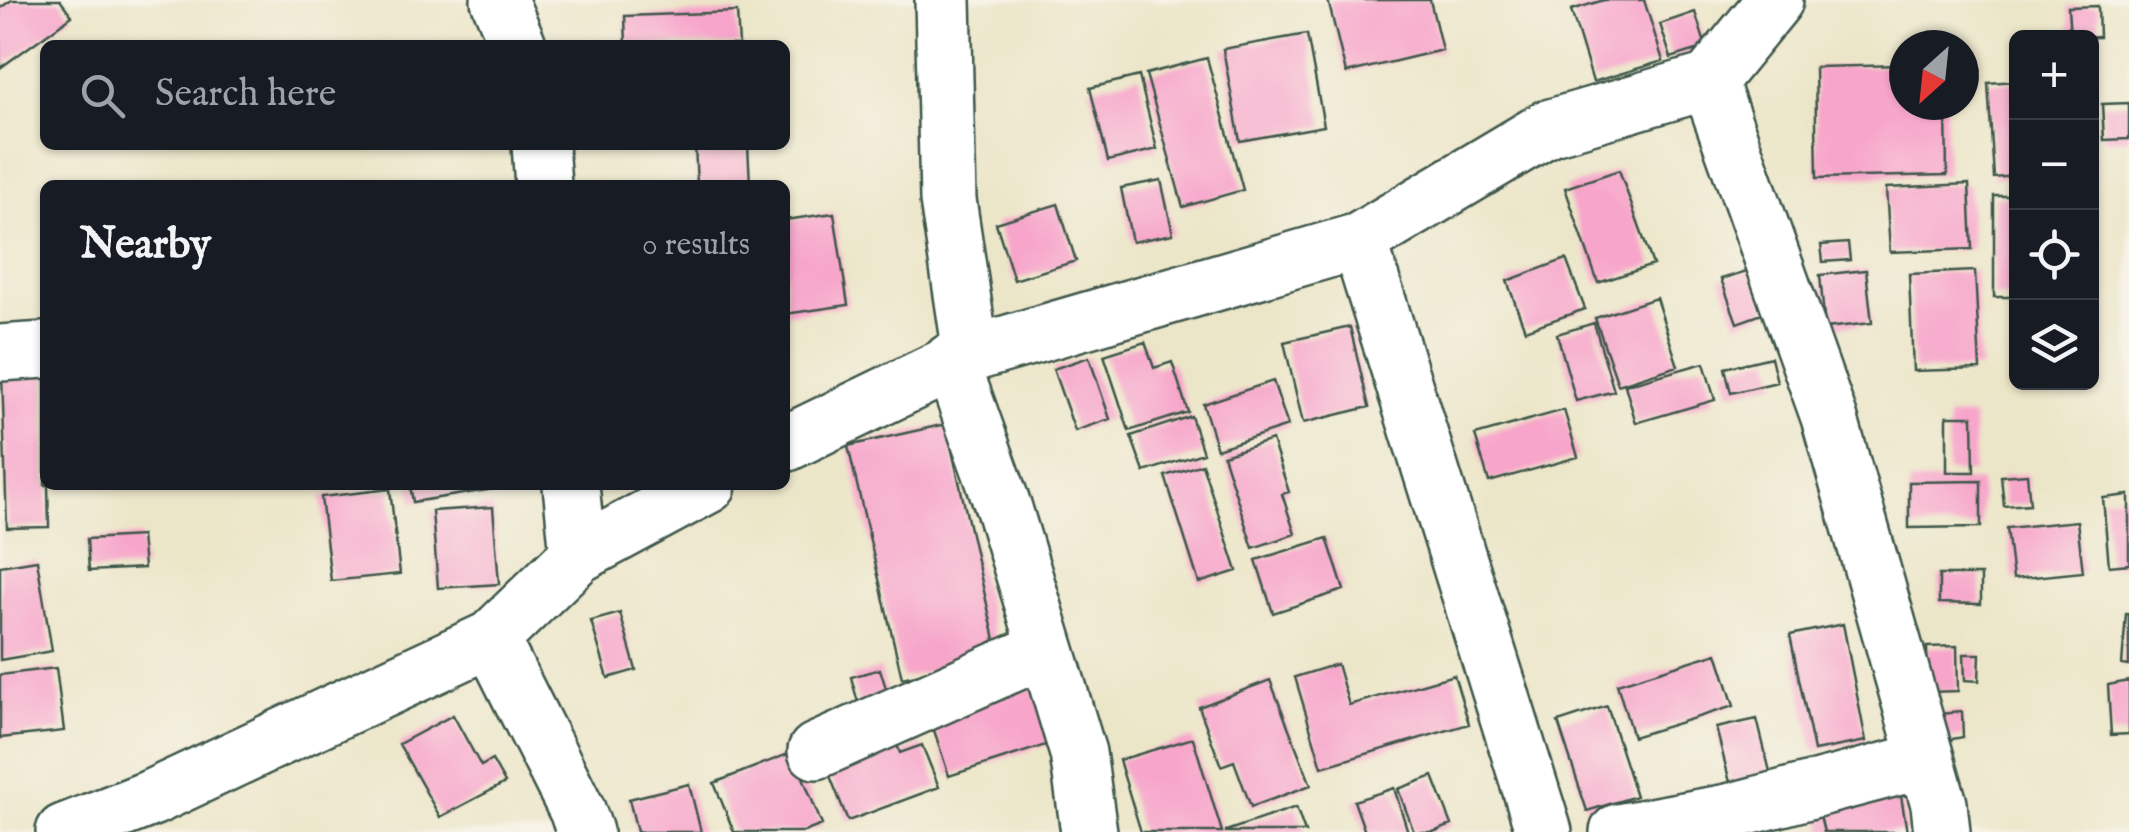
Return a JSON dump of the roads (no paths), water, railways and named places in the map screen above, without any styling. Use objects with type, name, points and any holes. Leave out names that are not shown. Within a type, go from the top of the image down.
[{"type":"street","points":[[500,0],[516,40]]},
{"type":"street","points":[[942,0],[948,200],[961,358],[1078,753],[1089,832]]},
{"type":"street","points":[[790,442],[961,358],[1358,241],[1548,128],[1709,81],[1768,4]]},
{"type":"street","points":[[1709,81],[1829,416],[1940,804],[1942,832]]},
{"type":"street","points":[[540,150],[543,180]]},
{"type":"street","points":[[1358,241],[1544,832]]},
{"type":"street","points":[[0,353],[40,350]]},
{"type":"street","points":[[571,490],[578,555]]},
{"type":"street","points":[[64,832],[151,798],[491,639],[578,555],[699,490]]},
{"type":"street","points":[[491,639],[578,810],[585,832]]},
{"type":"street","points":[[816,751],[1046,649]]},
{"type":"street","points":[[1618,832],[1728,812],[1926,760]]}]
